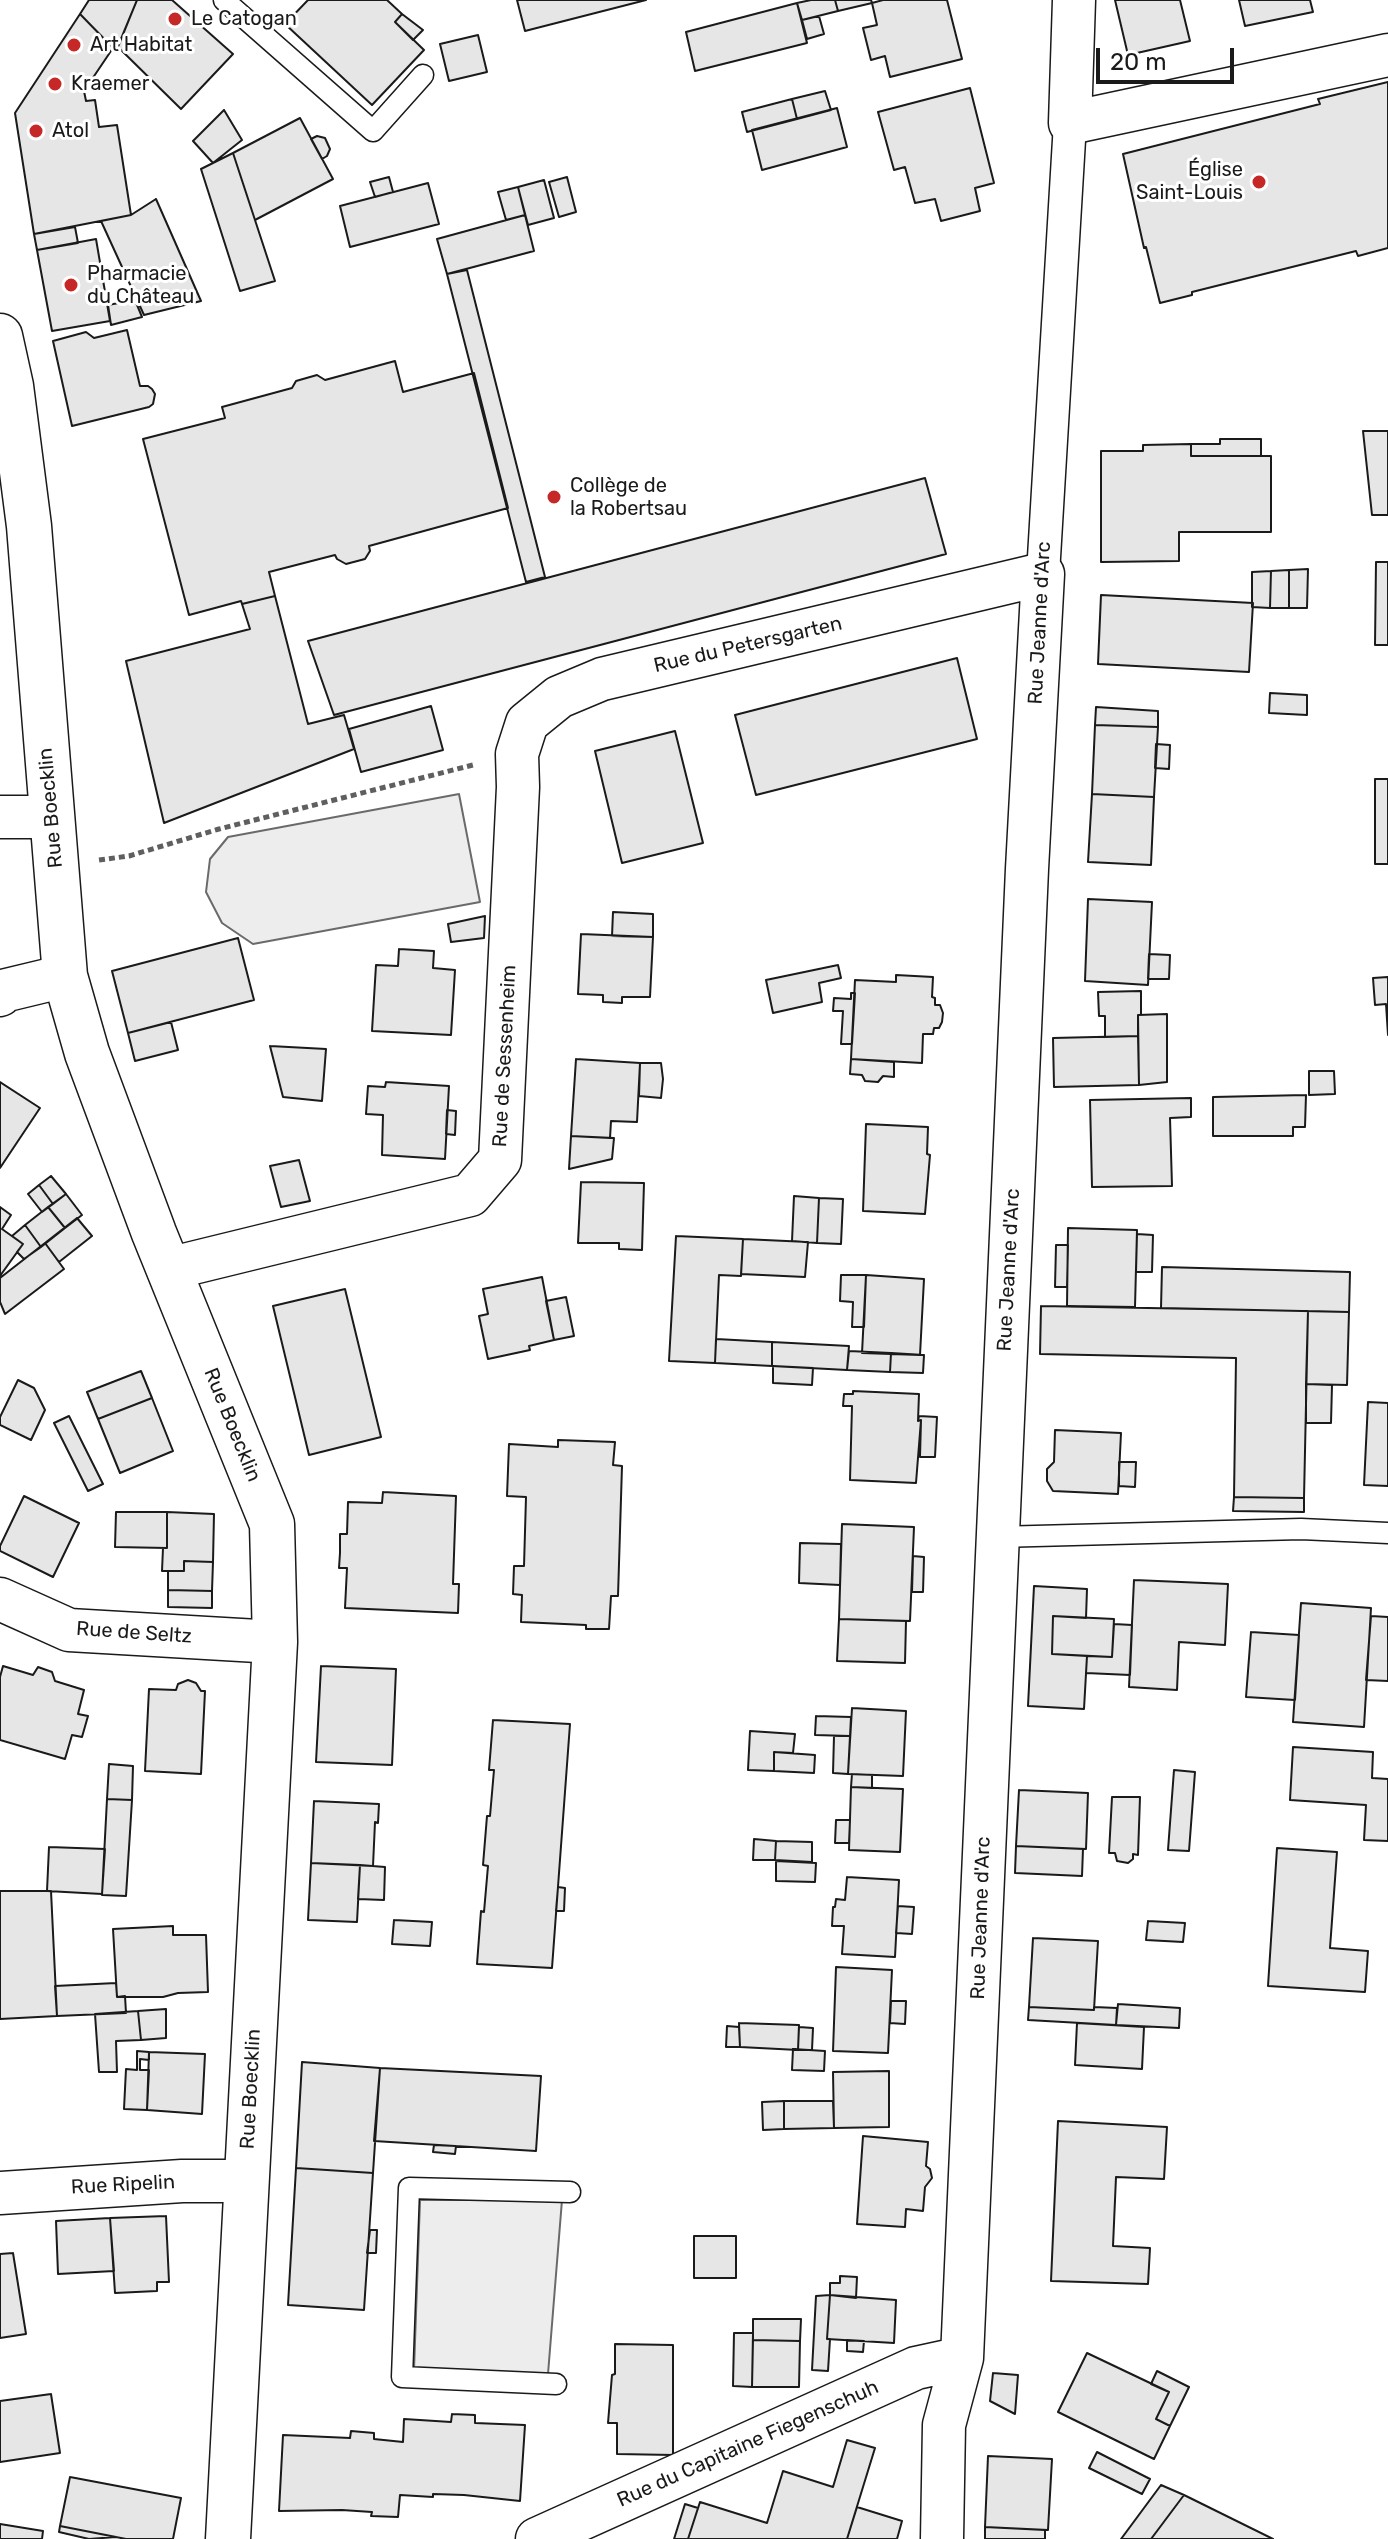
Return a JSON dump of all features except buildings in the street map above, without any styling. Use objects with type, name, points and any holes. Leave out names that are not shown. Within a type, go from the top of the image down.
[{"type":"main road","name":"Rue Boecklin","points":[[0,336],[11,386],[29,526],[65,976],[87,1053],[168,1269],[272,1524],[275,1642],[228,2539]]},
{"type":"street","name":"Rue Jeanne d'Arc","points":[[942,2539],[944,2425],[962,2358],[1026,885],[1070,123],[1074,0]]},
{"type":"street","points":[[1070,123],[1388,55]]},
{"type":"street","name":"Rue du Petersgarten","points":[[517,770],[527,723],[559,697],[602,679],[1043,574]]},
{"type":"street","name":"Rue de Sessenheim","points":[[168,1269],[470,1195],[500,1160],[517,770]]},
{"type":"street","points":[[0,817],[51,817]]},
{"type":"street","points":[[0,995],[3,991],[65,976]]},
{"type":"street","name":"Rue de Seltz","points":[[0,1599],[69,1630],[275,1642]]},
{"type":"street","name":"Rue Ripelin","points":[[0,2193],[182,2181],[246,2181]]},
{"type":"street","name":"Rue du Capitaine Fiegenschuh","points":[[537,2539],[916,2368],[962,2358]]},
{"type":"lane","points":[[224,0],[373,131],[423,75]]},
{"type":"lane","points":[[997,1537],[1301,1529],[1388,1533]]},
{"type":"lane","points":[[556,2384],[402,2377],[409,2188],[570,2192]]},
{"type":"path","points":[[55,865],[129,856],[219,829],[517,770]]},
{"type":"shaded area","points":[[459,794],[480,902],[253,944],[222,923],[206,892],[210,859],[228,837]]},
{"type":"shaded area","points":[[420,2200],[562,2200],[548,2374],[414,2370]]},
{"type":"place","name":"Le Catogan","points":[[175,19]]},
{"type":"place","name":"Art Habitat","points":[[74,45]]},
{"type":"place","name":"Kraemer","points":[[55,84]]},
{"type":"place","name":"Atol","points":[[36,131]]},
{"type":"place","name":"Église Saint-Louis","points":[[1259,182]]},
{"type":"place","name":"Pharmacie du Château","points":[[71,285]]},
{"type":"place","name":"Collège de la Robertsau","points":[[554,497]]}]
